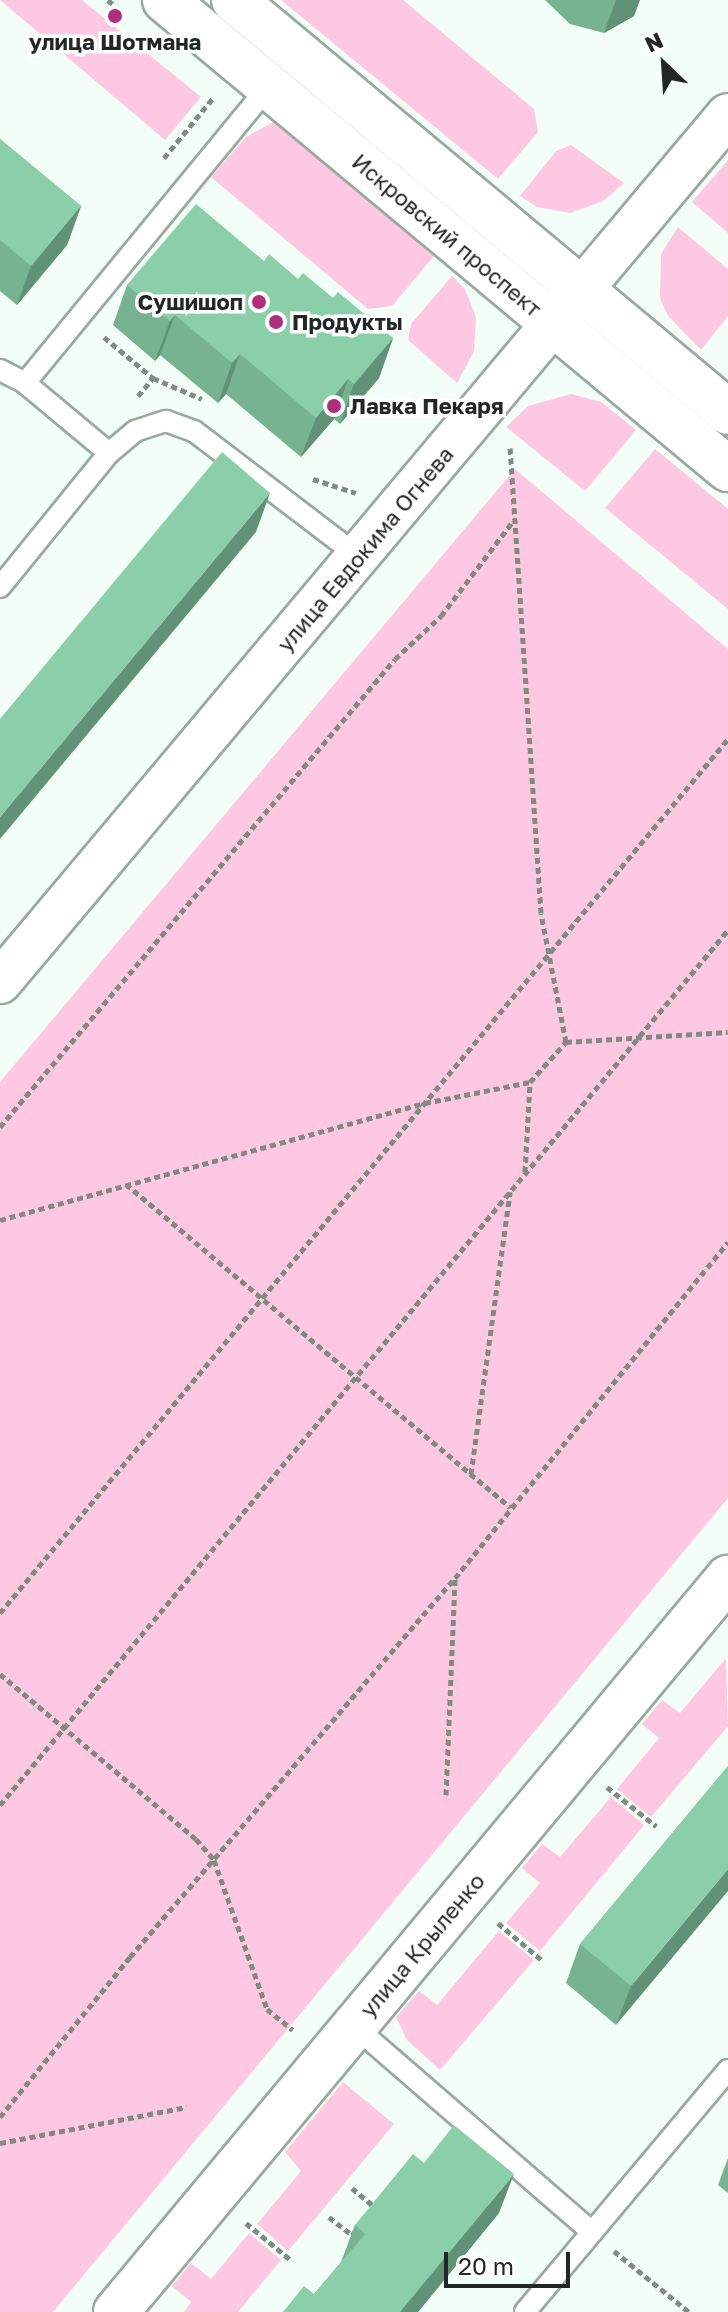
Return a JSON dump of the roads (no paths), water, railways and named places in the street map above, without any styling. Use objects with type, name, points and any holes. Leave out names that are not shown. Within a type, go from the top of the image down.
[{"type":"street","name":"Искровский проспект","points":[[165,0],[728,469]]},
{"type":"street","name":"Искровский проспект","points":[[234,0],[728,412]]},
{"type":"street","name":"улица Евдокима Огнева","points":[[0,982],[728,115]]},
{"type":"street","name":"улица Крыленко","points":[[116,2312],[728,1578]]},
{"type":"lane","points":[[25,383],[296,52]]},
{"type":"lane","points":[[0,370],[25,383],[109,453]]},
{"type":"lane","points":[[0,587],[109,453],[135,431],[166,421],[194,431],[358,556]]},
{"type":"lane","points":[[354,2026],[592,2232]]},
{"type":"lane","points":[[525,2312],[728,2070]]},
{"type":"place","name":"улица Шотмана","points":[[115,16]]},
{"type":"place","name":"Сушишоп","points":[[259,302]]},
{"type":"place","name":"Продукты","points":[[276,322]]},
{"type":"place","name":"Лавка Пекаря","points":[[334,406]]}]
